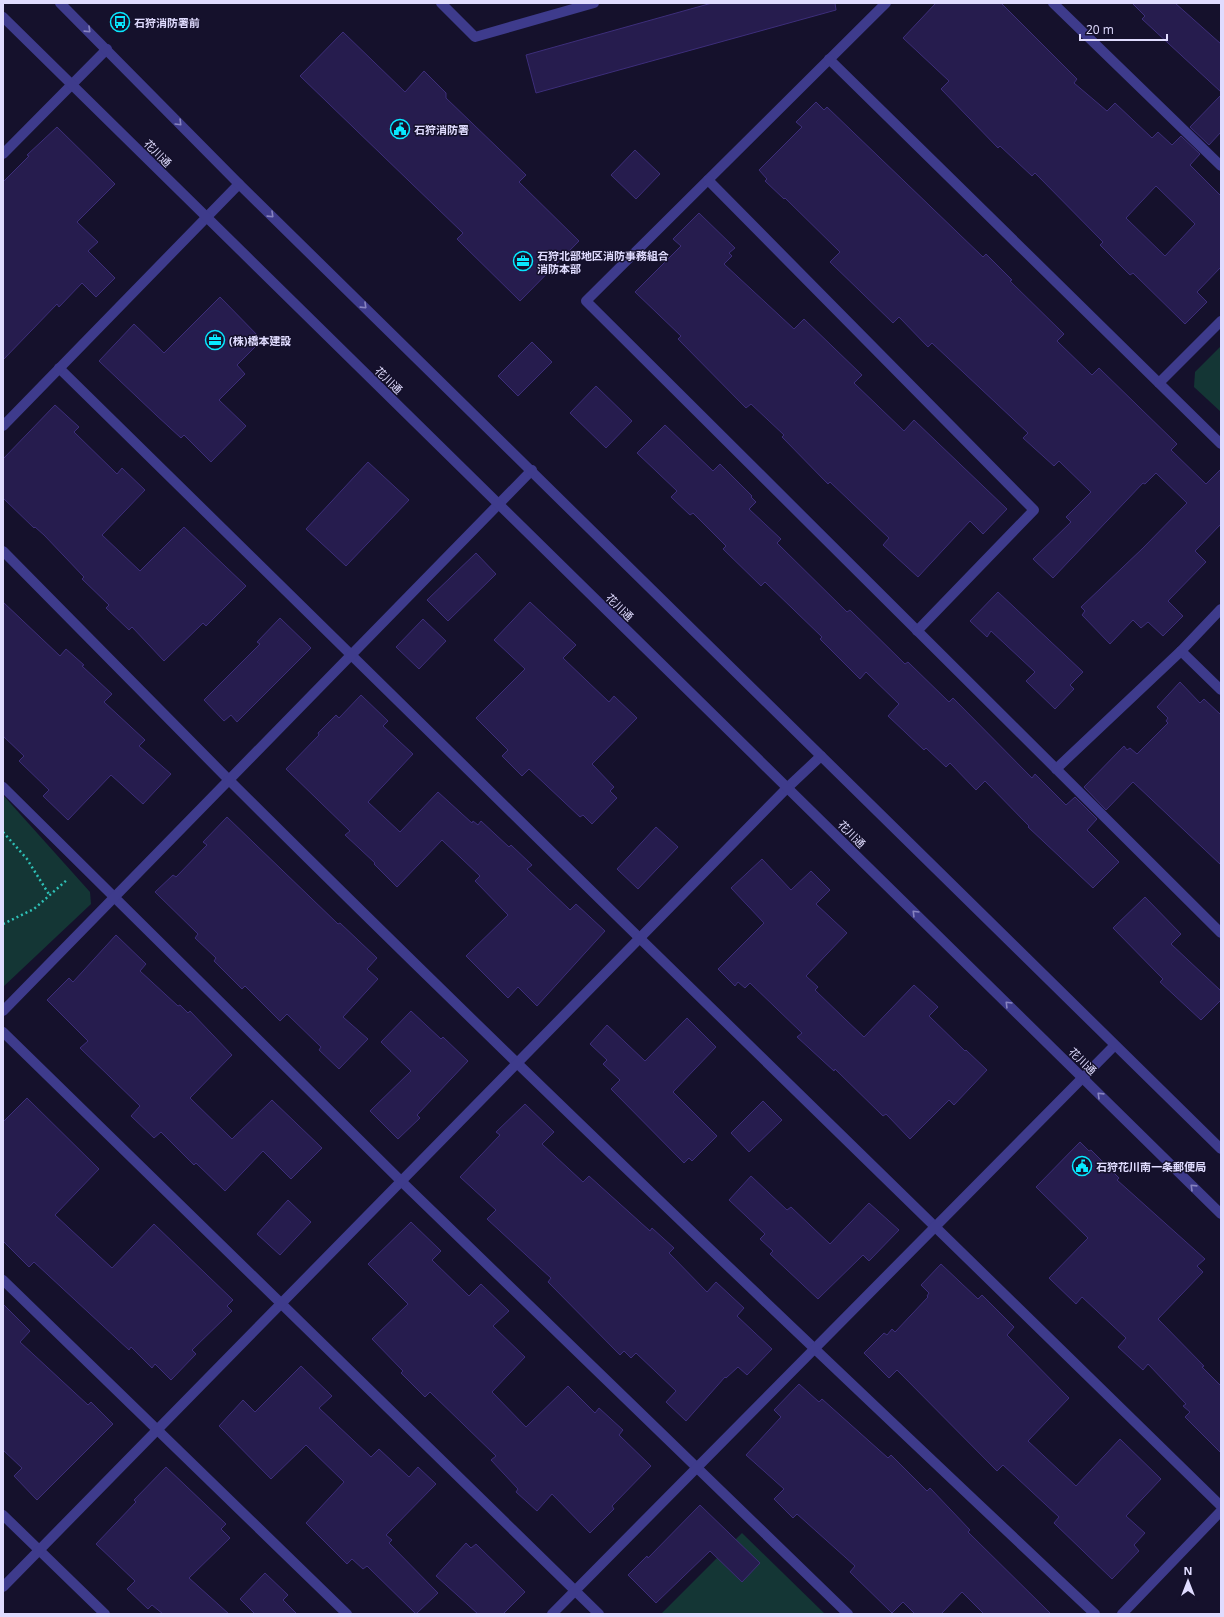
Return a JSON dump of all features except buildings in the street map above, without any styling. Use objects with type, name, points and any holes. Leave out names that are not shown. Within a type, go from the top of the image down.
[{"type":"street","points":[[60,3],[239,184],[532,470],[1114,1046],[1221,1149]]},
{"type":"street","points":[[441,3],[475,37],[594,3]]},
{"type":"street","points":[[886,3],[586,301],[1221,933]]},
{"type":"street","points":[[1053,3],[1221,166]]},
{"type":"street","name":"花川通","points":[[3,17],[1221,1214]]},
{"type":"street","points":[[3,154],[70,84],[107,49]]},
{"type":"street","points":[[829,59],[1221,444]]},
{"type":"street","points":[[708,180],[1034,510],[917,631]]},
{"type":"street","points":[[3,426],[239,184]]},
{"type":"street","points":[[1159,383],[1221,321]]},
{"type":"street","points":[[59,368],[350,657],[935,1225],[1221,1506]]},
{"type":"street","points":[[3,1011],[532,470]]},
{"type":"street","points":[[3,551],[229,780],[518,1063],[814,1349],[1095,1614]]},
{"type":"street","points":[[1056,769],[1181,651],[1221,609]]},
{"type":"street","points":[[1181,651],[1221,690]]},
{"type":"street","points":[[3,1587],[787,788],[821,756]]},
{"type":"street","points":[[3,787],[401,1181],[848,1614]]},
{"type":"street","points":[[3,1032],[599,1614]]},
{"type":"street","points":[[552,1614],[935,1225],[1114,1046]]},
{"type":"street","points":[[3,1280],[347,1614]]},
{"type":"street","points":[[1122,1614],[1221,1511]]},
{"type":"street","points":[[3,1515],[105,1614]]},
{"type":"path","points":[[3,832],[27,859],[50,896]]},
{"type":"path","points":[[3,924],[34,909],[50,896],[72,874]]},
{"type":"green space","points":[[1221,346],[1221,412],[1194,387],[1195,372]]},
{"type":"green space","points":[[3,795],[90,892],[91,904],[3,987]]},
{"type":"green space","points":[[742,1533],[825,1614],[661,1614]]},
{"type":"place","name":"石狩消防署前","points":[[120,22]]},
{"type":"place","name":"石狩消防署","points":[[400,129]]},
{"type":"place","name":"石狩北部地区消防事務組合 消防本部","points":[[523,261]]},
{"type":"place","name":"(株)橋本建設","points":[[215,340]]},
{"type":"place","name":"石狩花川南一条郵便局","points":[[1082,1166]]}]
